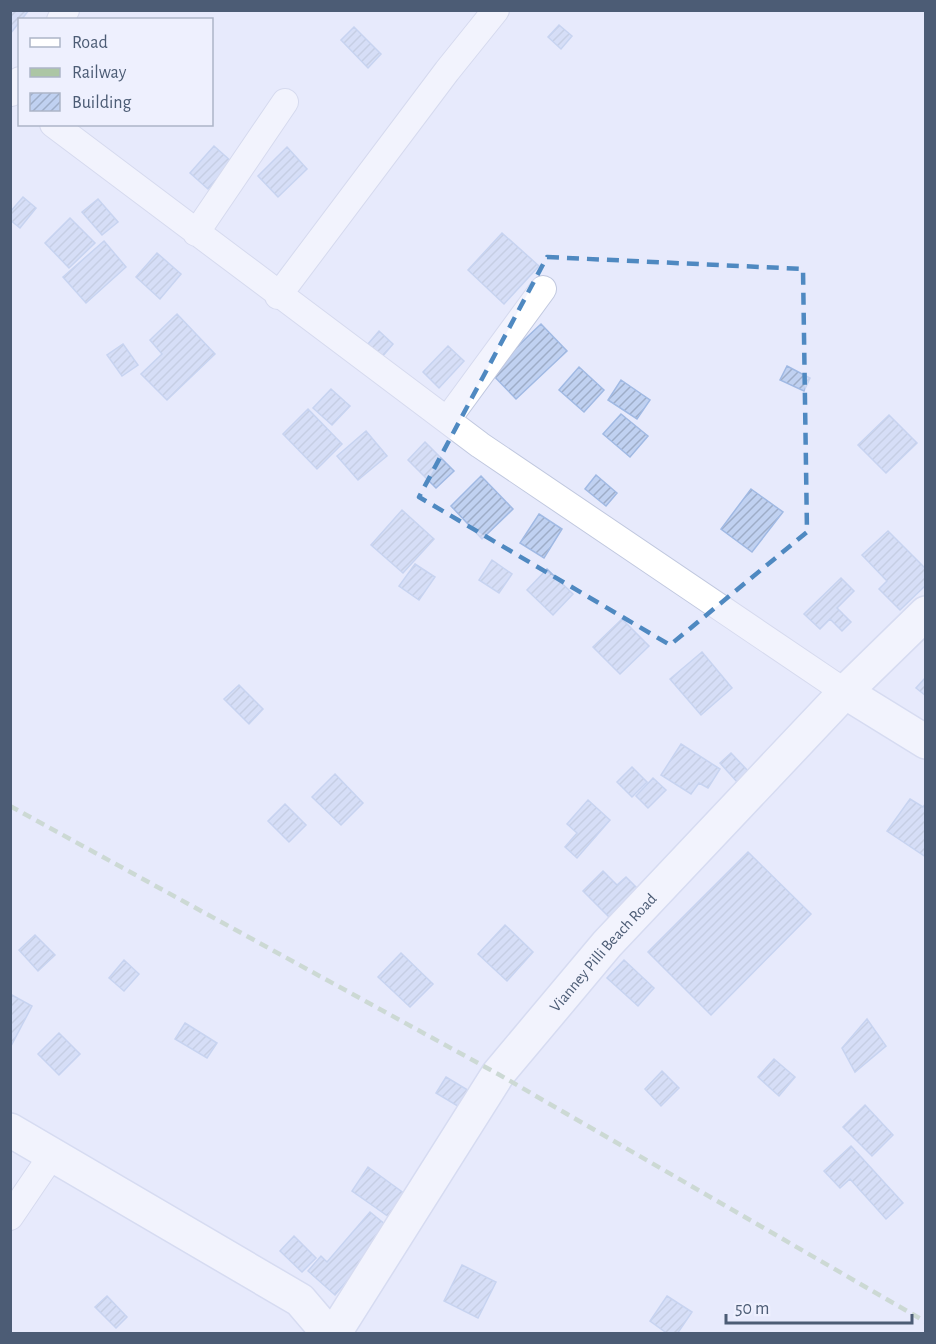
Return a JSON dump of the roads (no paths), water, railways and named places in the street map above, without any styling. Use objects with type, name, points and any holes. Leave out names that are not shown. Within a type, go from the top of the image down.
[{"type":"street","points":[[278,296],[447,71],[496,10]]},
{"type":"street","points":[[196,233],[285,102]]},
{"type":"street","points":[[55,126],[278,296],[447,420],[845,692],[926,742]]},
{"type":"street","points":[[447,420],[543,289]]},
{"type":"street","name":"Vianney Pilli Beach Road","points":[[334,1334],[498,1074],[607,944],[845,692],[926,613]]},
{"type":"street","points":[[10,1130],[300,1300],[328,1334]]},
{"type":"street","points":[[10,1217],[52,1155]]},
{"type":"railway","points":[[10,806],[498,1074],[926,1322]]}]
